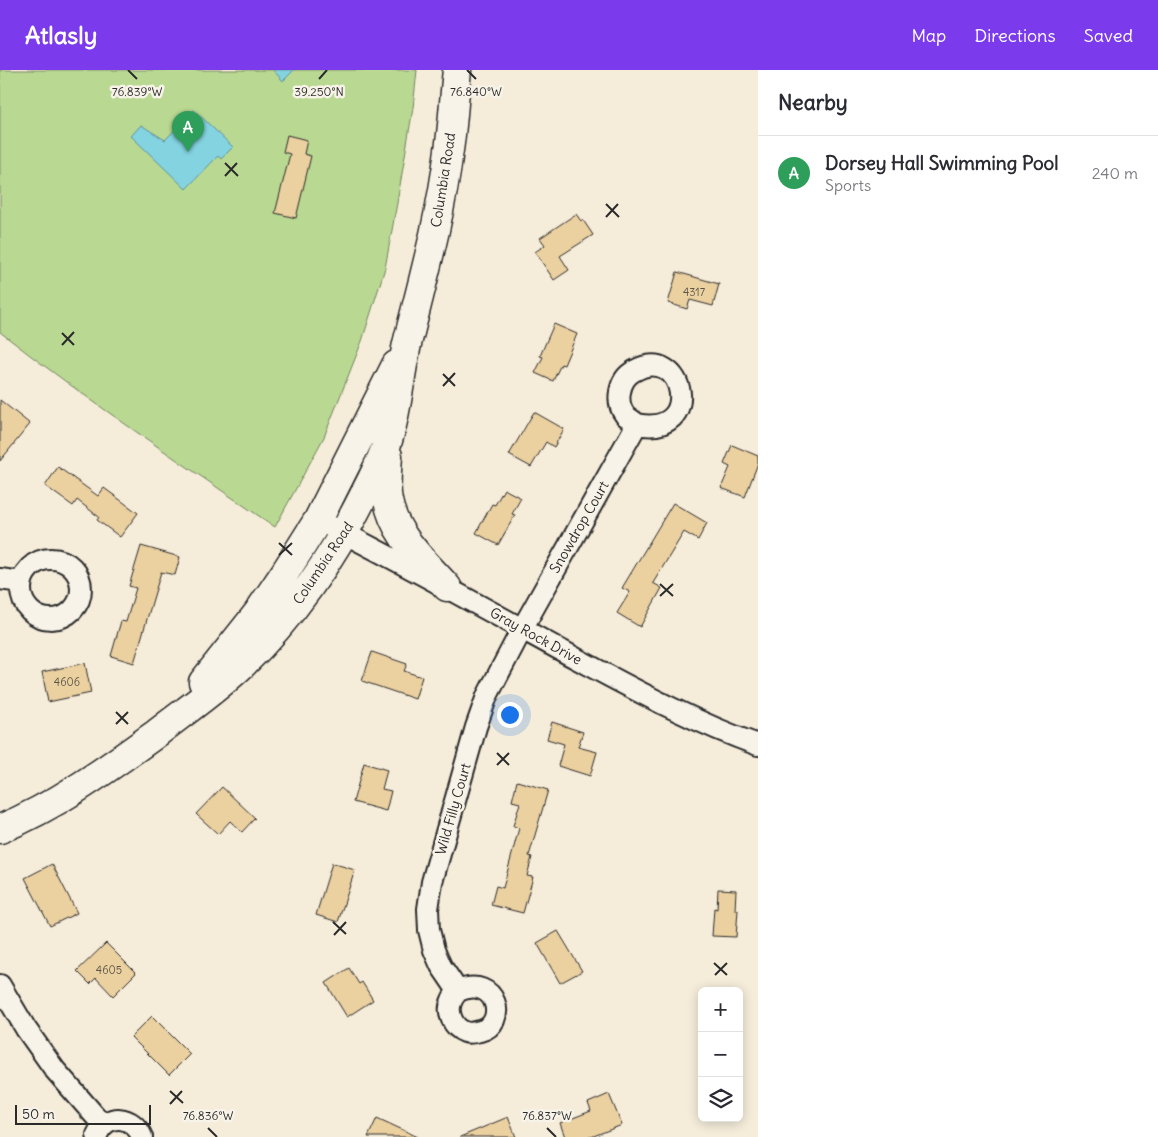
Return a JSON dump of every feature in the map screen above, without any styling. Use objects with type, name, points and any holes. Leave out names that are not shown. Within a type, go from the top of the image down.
[{"type":"street","name":"Columbia Road","points":[[0,829],[59,801],[99,775],[205,697],[242,666],[276,629],[309,588],[345,534],[389,438],[400,389],[406,346],[435,232],[450,150],[457,70]]},
{"type":"street","name":"Columbia Road","points":[[160,730],[197,689],[257,614],[284,574],[318,520],[406,346]]},
{"type":"street","name":"Snowdrop Court","points":[[522,629],[637,424]]},
{"type":"street","points":[[389,438],[387,497],[398,529],[408,544],[447,587]]},
{"type":"street","name":"Gray Rock Drive","points":[[318,520],[675,710],[758,745]]},
{"type":"street","points":[[0,579],[21,582]]},
{"type":"street","name":"Wild Filly Court","points":[[458,991],[441,966],[434,950],[428,909],[432,882],[483,706],[522,629]]},
{"type":"street","points":[[0,985],[26,1029],[100,1131],[112,1120],[122,1119],[131,1122],[138,1129],[142,1137]]},
{"type":"green space","points":[[0,70],[417,70],[413,108],[385,268],[362,341],[324,437],[275,527],[101,407],[0,332]]},
{"type":"water","points":[[273,70],[294,70],[283,81]]},
{"type":"water","points":[[194,110],[233,147],[221,159],[218,156],[186,189],[131,136],[141,125],[165,140]]},
{"type":"building","points":[[287,135],[307,140],[304,154],[311,156],[296,218],[275,213],[290,154],[283,152]]},
{"type":"building","points":[[576,214],[581,221],[583,220],[593,235],[560,256],[569,270],[554,280],[535,252],[545,245],[540,238]]},
{"type":"building","points":[[677,272],[719,284],[713,306],[690,300],[687,309],[668,303]]},
{"type":"building","points":[[554,324],[577,334],[564,365],[561,364],[553,381],[535,373],[543,357],[540,356]]},
{"type":"building","points":[[0,400],[30,424],[0,461]]},
{"type":"building","points":[[534,412],[564,429],[554,447],[546,442],[531,467],[509,455]]},
{"type":"building","points":[[732,445],[758,456],[758,463],[745,497],[721,488],[730,467],[724,464]]},
{"type":"building","points":[[58,467],[98,496],[104,488],[138,513],[120,537],[97,520],[99,517],[77,500],[73,506],[45,486]]},
{"type":"building","points":[[504,489],[521,498],[512,514],[515,515],[498,545],[476,533],[492,504],[495,505]]},
{"type":"building","points":[[673,503],[707,523],[698,540],[684,532],[653,583],[662,588],[640,627],[617,613],[630,592],[622,588]]},
{"type":"building","points":[[141,546],[180,557],[175,575],[161,572],[134,663],[111,656],[121,621],[126,622],[136,588],[129,586]]},
{"type":"building","points":[[372,652],[407,664],[404,671],[422,677],[415,699],[362,681]]},
{"type":"building","points":[[85,663],[91,693],[48,702],[42,672]]},
{"type":"building","points":[[552,722],[583,732],[578,747],[597,752],[590,776],[558,766],[564,744],[547,739]]},
{"type":"building","points":[[364,763],[387,770],[382,789],[391,791],[386,811],[353,802]]},
{"type":"building","points":[[517,781],[548,790],[529,856],[532,857],[527,876],[533,877],[523,913],[491,905],[496,886],[503,888],[519,828],[513,826],[520,803],[512,801]]},
{"type":"building","points":[[222,787],[255,818],[242,832],[230,821],[218,834],[196,814]]},
{"type":"building","points":[[332,863],[355,870],[338,922],[316,915]]},
{"type":"building","points":[[52,864],[77,913],[50,926],[25,878]]},
{"type":"building","points":[[718,889],[736,890],[735,910],[738,910],[736,937],[712,936],[714,908],[717,909]]},
{"type":"building","points":[[558,931],[582,971],[560,983],[537,943]]},
{"type":"building","points":[[106,943],[136,973],[113,996],[96,978],[90,984],[77,971]]},
{"type":"building","points":[[349,968],[359,984],[362,982],[373,1000],[347,1017],[326,983]]},
{"type":"building","points":[[152,1016],[190,1054],[169,1075],[131,1037]]},
{"type":"building","points":[[609,1094],[622,1125],[591,1137],[565,1137],[560,1123],[591,1111],[588,1103]]},
{"type":"building","points":[[508,1117],[516,1137],[460,1137]]},
{"type":"building","points":[[377,1118],[418,1137],[368,1137]]},
{"type":"place","name":"Dorsey Hall Swimming Pool","points":[[188,152]]}]
